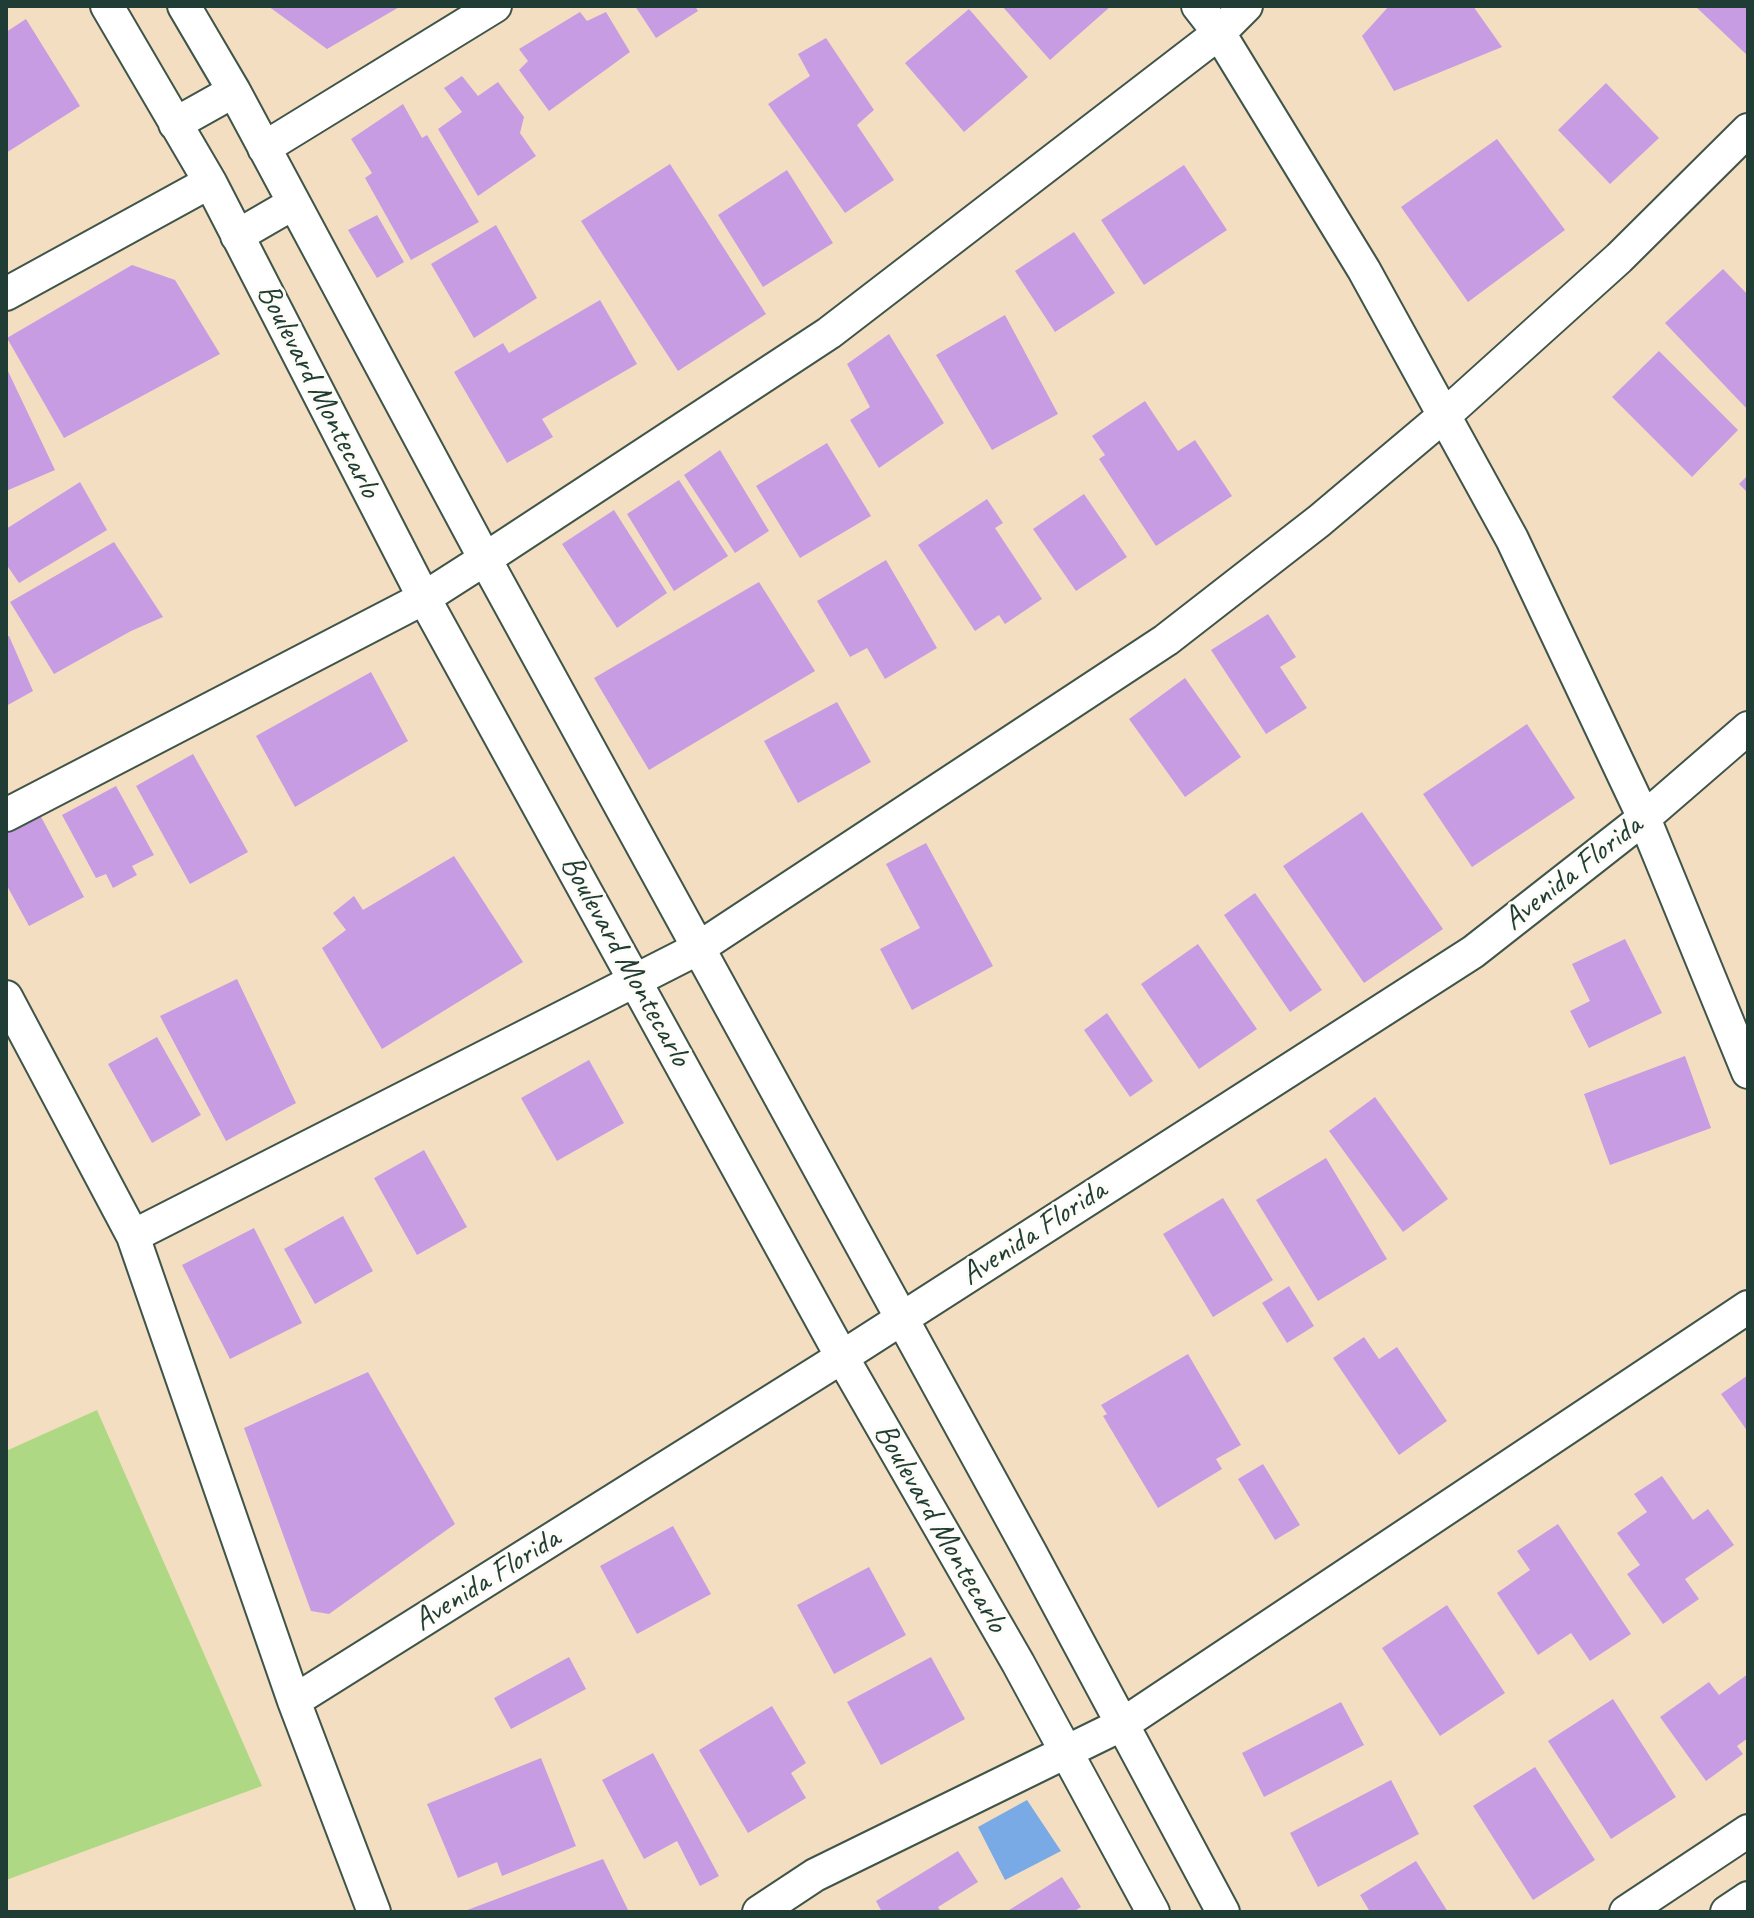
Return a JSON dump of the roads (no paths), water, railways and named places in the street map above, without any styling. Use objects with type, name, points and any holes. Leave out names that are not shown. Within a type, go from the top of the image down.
[{"type":"street","name":"Boulevard Montecarlo","points":[[107,6],[210,182],[424,598],[842,1357],[1018,1663],[1153,1912]]},
{"type":"street","name":"Boulevard Montecarlo","points":[[184,6],[234,91],[485,559],[1223,1912]]},
{"type":"street","points":[[264,148],[495,6]]},
{"type":"street","points":[[1198,6],[1219,33],[1364,270],[1446,414],[1512,539],[1644,818],[1748,1072]]},
{"type":"street","points":[[6,815],[424,598],[485,559],[829,333],[1219,33],[1246,6]]},
{"type":"street","points":[[175,124],[234,91]]},
{"type":"street","points":[[133,1236],[697,949],[1166,640],[1319,521],[1446,414],[1619,258],[1748,130]]},
{"type":"street","points":[[6,294],[210,182]]},
{"type":"street","points":[[237,236],[294,203]]},
{"type":"street","name":"Avenida Florida","points":[[294,1701],[842,1357],[1473,952],[1644,818],[1748,728]]},
{"type":"street","points":[[6,997],[133,1236],[294,1701],[374,1912]]},
{"type":"street","points":[[759,1912],[815,1875],[1123,1724],[1748,1307]]},
{"type":"street","points":[[1626,1912],[1748,1831]]},
{"type":"street","points":[[1727,1912],[1748,1898]]},
{"type":"water","points":[[1027,1800],[1061,1851],[1005,1880],[978,1827]]}]
